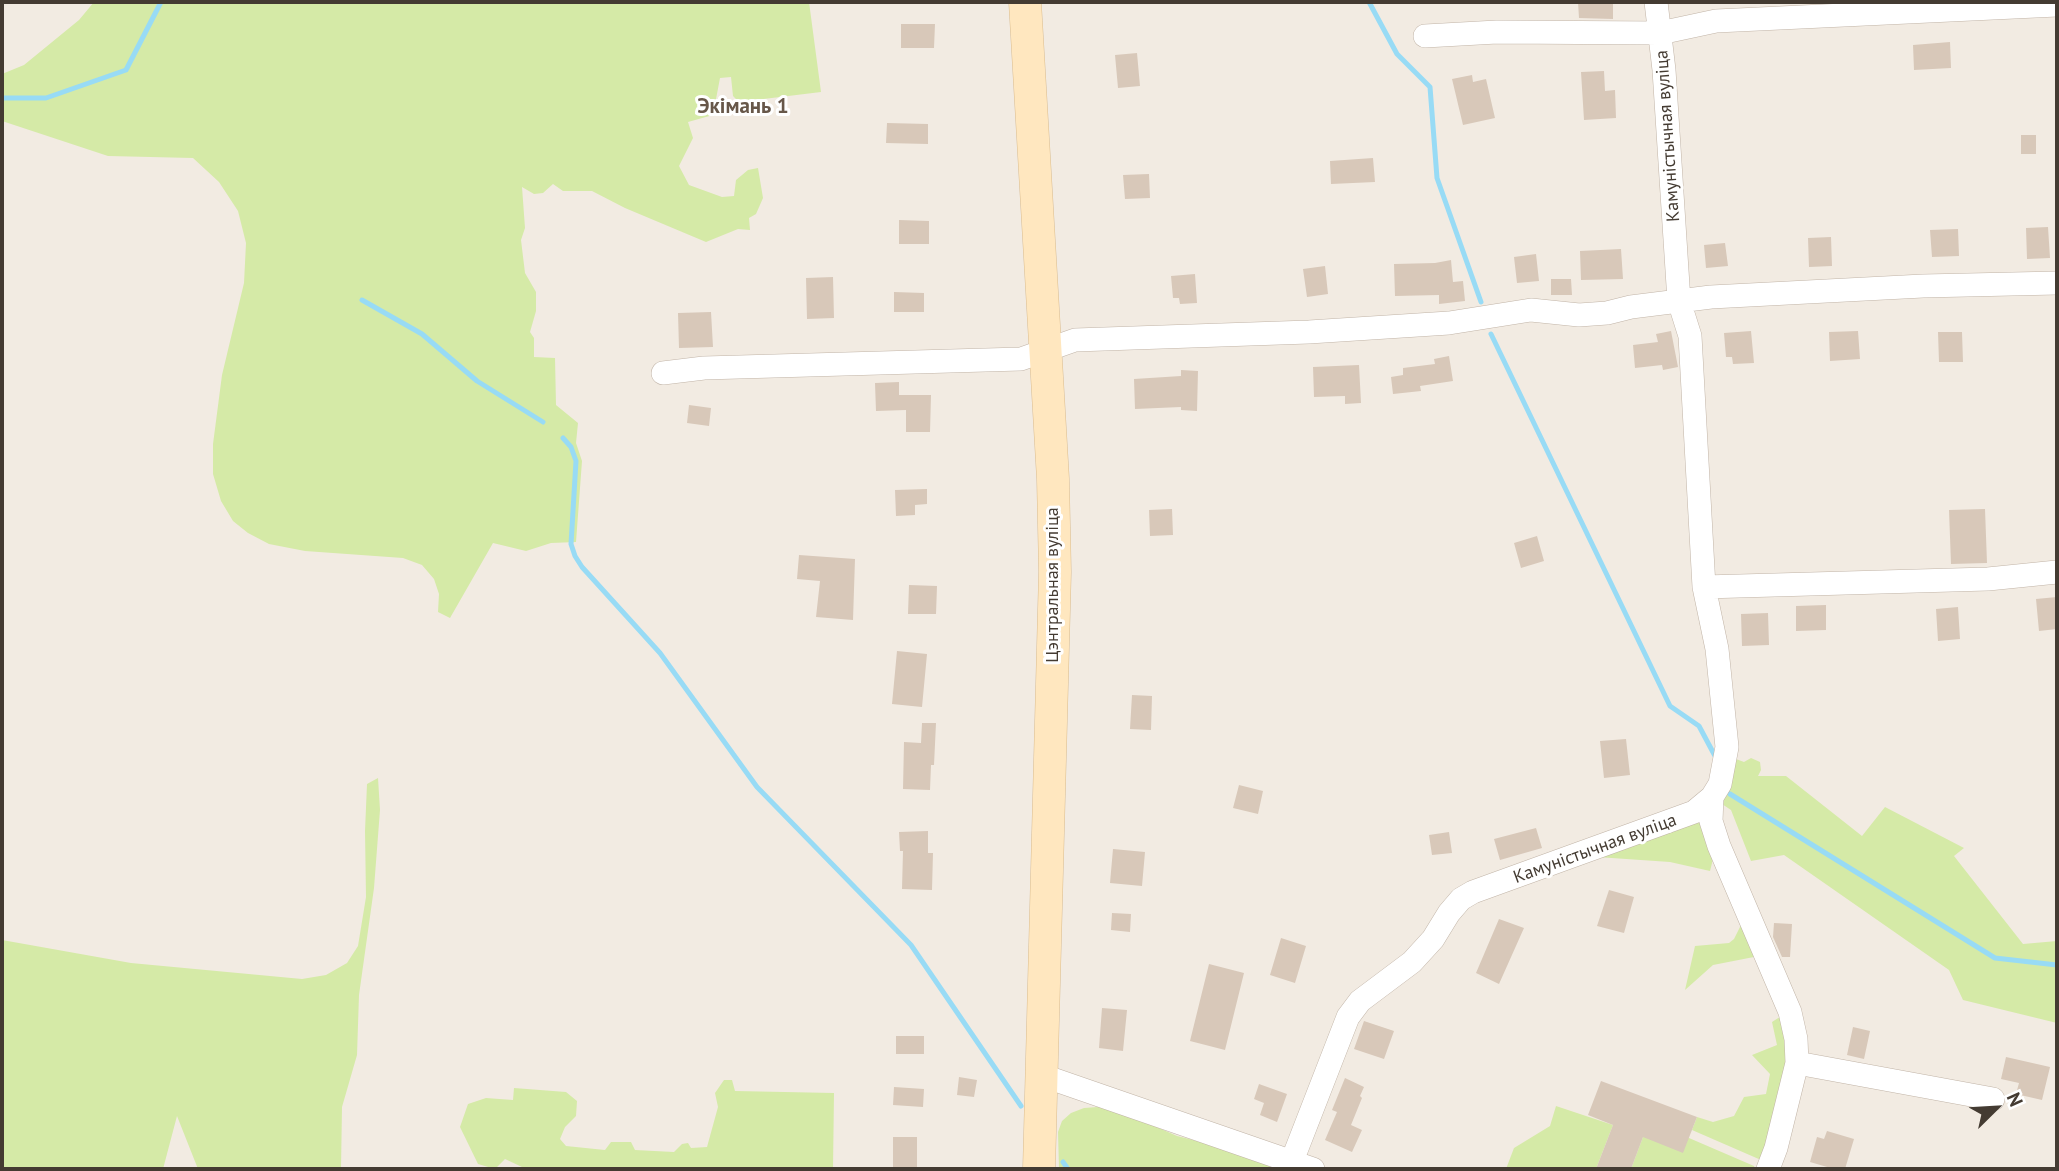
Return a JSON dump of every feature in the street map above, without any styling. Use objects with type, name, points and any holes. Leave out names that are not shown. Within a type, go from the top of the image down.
[{"type":"main road","name":"Цэнтральная вуліца","points":[[1025,2],[1053,479],[1055,572],[1039,1169]]},
{"type":"street","points":[[1425,36],[1497,32],[1660,33],[1656,2]]},
{"type":"street","name":"Камуністычная вуліца","points":[[1041,1075],[1303,1165],[1348,1017],[1360,1001],[1412,962],[1433,939],[1461,899],[1483,888],[1694,813],[1712,797],[1720,784],[1727,747],[1717,649],[1703,587],[1690,336],[1679,301],[1660,33],[1716,21],[2057,5]]},
{"type":"street","points":[[663,373],[704,368],[1021,359],[1074,340],[1309,332],[1437,324],[1531,310],[1579,315],[1712,297],[1923,286],[2057,284]]},
{"type":"street","points":[[1703,587],[1988,579],[2057,572]]},
{"type":"street","points":[[1712,797],[1712,821],[1719,846],[1790,1012],[1796,1039],[1797,1063],[1776,1149],[1768,1169]]},
{"type":"street","points":[[1797,1063],[1993,1099]]},
{"type":"green space","points":[[94,2],[809,2],[821,92],[739,102],[733,96],[731,77],[720,78],[713,115],[688,122],[693,138],[679,166],[689,185],[722,197],[734,196],[736,180],[748,170],[758,168],[763,198],[756,214],[749,218],[750,230],[738,229],[706,242],[592,191],[563,191],[553,184],[543,193],[534,194],[522,187],[525,228],[521,240],[525,273],[536,292],[536,311],[530,332],[534,338],[534,357],[555,358],[556,405],[578,423],[576,443],[582,461],[576,542],[551,543],[526,551],[493,543],[450,618],[438,612],[439,594],[434,579],[422,565],[403,558],[305,551],[269,544],[233,521],[221,501],[213,474],[213,444],[222,375],[244,283],[246,243],[238,211],[219,182],[193,158],[108,156],[2,121],[2,74],[24,65],[79,20]]},
{"type":"green space","points":[[1751,758],[1760,762],[1761,770],[1758,776],[1786,776],[1862,836],[1885,807],[1964,848],[1954,856],[2023,944],[2057,941],[2057,1023],[1963,1000],[1949,970],[1784,855],[1751,861],[1731,810],[1716,800],[1710,871],[1670,862],[1597,857],[1674,826],[1736,759],[1744,762]]},
{"type":"green space","points":[[378,778],[380,810],[374,888],[359,995],[357,1055],[342,1107],[341,1169],[198,1169],[177,1116],[163,1169],[2,1169],[2,940],[131,963],[302,979],[326,975],[347,963],[358,946],[366,897],[367,784]]},
{"type":"green space","points":[[1744,919],[1759,956],[1713,965],[1685,990],[1695,946],[1729,943],[1734,939]]},
{"type":"green space","points":[[1786,1013],[1792,1068],[1761,1160],[1692,1130],[1697,1117],[1713,1122],[1734,1116],[1744,1097],[1766,1094],[1770,1074],[1752,1055],[1777,1045],[1772,1022]]},
{"type":"green space","points":[[724,1080],[732,1080],[735,1091],[834,1093],[833,1169],[582,1169],[522,1167],[505,1159],[495,1169],[478,1164],[460,1127],[468,1104],[486,1098],[513,1100],[514,1088],[566,1092],[577,1101],[576,1116],[565,1127],[560,1139],[566,1146],[605,1150],[611,1142],[631,1142],[635,1150],[674,1152],[682,1144],[688,1143],[691,1148],[707,1147],[718,1107],[715,1093]]},
{"type":"green space","points":[[1556,1106],[1613,1125],[1596,1169],[1506,1169],[1514,1148],[1550,1126]]},
{"type":"green space","points":[[1098,1107],[1116,1109],[1177,1136],[1238,1151],[1294,1169],[1059,1169],[1058,1132],[1062,1121],[1071,1113]]},
{"type":"green space","points":[[1643,1137],[1689,1138],[1754,1166],[1755,1169],[1631,1169]]},
{"type":"building","points":[[1578,2],[1613,2],[1613,19],[1579,18]]},
{"type":"building","points":[[901,24],[935,24],[934,48],[901,48]]},
{"type":"building","points":[[1950,42],[1951,68],[1914,70],[1913,45]]},
{"type":"building","points":[[1137,53],[1140,86],[1118,88],[1115,55]]},
{"type":"building","points":[[1604,71],[1605,91],[1615,90],[1616,118],[1584,120],[1581,72]]},
{"type":"building","points":[[1472,75],[1473,82],[1486,79],[1495,118],[1463,125],[1452,79]]},
{"type":"building","points":[[887,123],[928,124],[928,144],[886,143]]},
{"type":"building","points":[[2021,135],[2036,135],[2036,154],[2021,154]]},
{"type":"building","points":[[1373,158],[1375,182],[1331,184],[1330,161]]},
{"type":"building","points":[[1149,174],[1150,198],[1125,199],[1123,175]]},
{"type":"building","points":[[899,220],[929,221],[929,244],[899,244]]},
{"type":"building","points":[[2048,227],[2050,258],[2027,259],[2026,228]]},
{"type":"building","points":[[1958,229],[1959,256],[1932,257],[1930,230]]},
{"type":"building","points":[[1831,237],[1832,266],[1809,267],[1808,238]]},
{"type":"building","points":[[1725,243],[1728,266],[1706,268],[1704,245]]},
{"type":"building","points":[[1621,249],[1623,279],[1581,280],[1580,251]]},
{"type":"building","points":[[1536,254],[1539,281],[1517,283],[1514,257]]},
{"type":"building","points":[[1451,260],[1453,282],[1463,281],[1465,301],[1439,304],[1439,295],[1395,296],[1394,264]]},
{"type":"building","points":[[1325,266],[1328,294],[1307,297],[1303,269]]},
{"type":"building","points":[[1195,274],[1197,303],[1180,304],[1179,298],[1173,298],[1171,276]]},
{"type":"building","points":[[833,277],[834,318],[807,319],[806,278]]},
{"type":"building","points":[[1551,279],[1571,279],[1572,295],[1551,295]]},
{"type":"building","points":[[894,292],[924,293],[924,312],[894,312]]},
{"type":"building","points":[[711,312],[713,347],[679,348],[678,313]]},
{"type":"building","points":[[1671,331],[1678,367],[1663,370],[1662,365],[1635,368],[1633,345],[1658,342],[1656,334]]},
{"type":"building","points":[[1751,331],[1754,363],[1733,364],[1732,357],[1726,357],[1724,333]]},
{"type":"building","points":[[1858,331],[1860,359],[1830,361],[1829,332]]},
{"type":"building","points":[[1938,332],[1962,332],[1963,362],[1939,362]]},
{"type":"building","points":[[1449,356],[1453,381],[1420,386],[1421,391],[1393,394],[1391,377],[1403,375],[1403,368],[1435,364],[1434,359]]},
{"type":"building","points":[[1359,365],[1361,403],[1345,404],[1345,396],[1314,397],[1313,367]]},
{"type":"building","points":[[1181,370],[1198,371],[1197,411],[1181,410],[1181,407],[1135,409],[1134,379],[1181,376]]},
{"type":"building","points":[[899,382],[899,395],[931,395],[930,432],[906,432],[906,410],[876,411],[875,383]]},
{"type":"building","points":[[689,405],[711,408],[709,426],[687,423]]},
{"type":"building","points":[[927,489],[927,504],[915,505],[915,515],[896,516],[895,490]]},
{"type":"building","points":[[1172,509],[1173,535],[1150,536],[1149,510]]},
{"type":"building","points":[[1985,509],[1987,563],[1951,564],[1949,510]]},
{"type":"building","points":[[1537,536],[1544,561],[1521,568],[1514,543]]},
{"type":"building","points":[[799,555],[855,559],[853,620],[816,617],[820,581],[797,579]]},
{"type":"building","points":[[909,585],[937,586],[936,614],[908,614]]},
{"type":"building","points":[[2057,597],[2057,629],[2039,631],[2036,599]]},
{"type":"building","points":[[1826,605],[1826,630],[1796,631],[1796,606]]},
{"type":"building","points":[[1958,607],[1960,639],[1938,641],[1936,609]]},
{"type":"building","points":[[1768,613],[1769,645],[1742,646],[1741,614]]},
{"type":"building","points":[[897,651],[927,654],[922,707],[892,704]]},
{"type":"building","points":[[1132,695],[1152,696],[1151,730],[1130,729]]},
{"type":"building","points":[[922,723],[936,723],[930,790],[903,789],[904,742],[921,743]]},
{"type":"building","points":[[1626,739],[1630,775],[1604,778],[1600,741]]},
{"type":"building","points":[[1239,785],[1263,791],[1258,814],[1233,808]]},
{"type":"building","points":[[1536,828],[1542,848],[1500,860],[1494,839]]},
{"type":"building","points":[[928,831],[928,853],[933,853],[932,890],[902,889],[903,851],[900,851],[899,832]]},
{"type":"building","points":[[1449,832],[1452,853],[1432,855],[1429,835]]},
{"type":"building","points":[[1113,849],[1145,852],[1142,886],[1110,883]]},
{"type":"building","points":[[1609,890],[1634,897],[1624,933],[1597,926]]},
{"type":"building","points":[[1112,913],[1131,914],[1130,932],[1111,930]]},
{"type":"building","points":[[1499,919],[1524,928],[1499,984],[1476,973]]},
{"type":"building","points":[[1774,923],[1792,924],[1790,957],[1782,957],[1773,937]]},
{"type":"building","points":[[1281,938],[1306,946],[1295,983],[1270,975]]},
{"type":"building","points":[[1209,964],[1244,973],[1225,1050],[1190,1041]]},
{"type":"building","points":[[1102,1008],[1127,1010],[1123,1051],[1099,1048]]},
{"type":"building","points":[[1364,1021],[1394,1031],[1384,1059],[1354,1049]]},
{"type":"building","points":[[1853,1027],[1870,1031],[1864,1059],[1847,1055]]},
{"type":"building","points":[[896,1036],[924,1036],[924,1054],[896,1054]]},
{"type":"building","points":[[2006,1057],[2050,1067],[2042,1100],[2016,1094],[2019,1083],[2001,1079]]},
{"type":"building","points":[[959,1077],[977,1080],[974,1097],[957,1095]]},
{"type":"building","points":[[1345,1078],[1364,1087],[1351,1125],[1362,1130],[1352,1152],[1325,1140],[1337,1112],[1332,1110]]},
{"type":"building","points":[[1601,1081],[1697,1117],[1683,1153],[1643,1137],[1631,1169],[1596,1169],[1613,1125],[1588,1115]]},
{"type":"building","points":[[1259,1084],[1287,1094],[1277,1122],[1260,1115],[1264,1103],[1254,1099]]},
{"type":"building","points":[[894,1087],[924,1089],[923,1107],[893,1105]]},
{"type":"building","points":[[1827,1131],[1854,1139],[1845,1169],[1834,1169],[1810,1162],[1817,1137],[1824,1139]]},
{"type":"building","points":[[893,1137],[917,1137],[917,1168],[893,1168]]},
{"type":"waterway","points":[[2,98],[46,98],[126,70],[161,2]]},
{"type":"waterway","points":[[1369,2],[1397,54],[1430,87],[1437,178],[1481,302]]},
{"type":"waterway","points":[[362,300],[422,334],[477,381],[543,422]]},
{"type":"waterway","points":[[1491,334],[1670,706],[1699,726],[1715,756]]},
{"type":"waterway","points":[[563,438],[571,447],[576,461],[571,544],[582,567],[660,653],[757,787],[911,945],[1021,1106]]},
{"type":"waterway","points":[[1730,794],[1995,958],[2057,965]]},
{"type":"waterway","points":[[1063,1162],[1068,1169]]},
{"type":"district","name":"Экімань 1","points":[[743,107]]}]
